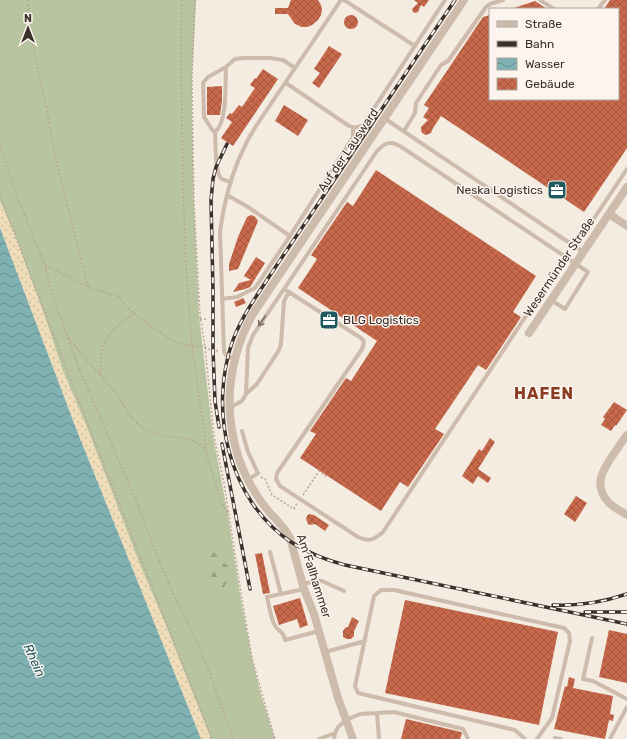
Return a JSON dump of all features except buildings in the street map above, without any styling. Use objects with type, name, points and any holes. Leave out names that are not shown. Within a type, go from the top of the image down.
[{"type":"street","name":"Auf der Lausward","points":[[253,314],[464,0]]},
{"type":"street","name":"Wesermünder Straße","points":[[529,333],[627,186]]},
{"type":"street","name":"Wesermünder Straße","points":[[609,214],[627,226]]},
{"type":"street","name":"Am Fallhammer","points":[[253,314],[245,328],[235,359],[231,383],[230,407],[233,437],[238,457],[258,498],[288,534],[314,614],[336,692],[353,739]]},
{"type":"street","points":[[627,435],[604,469],[600,479],[602,494],[610,504],[627,515]]},
{"type":"lane","points":[[235,359],[228,357],[224,352],[220,232],[227,195],[237,164],[256,126],[341,0]]},
{"type":"lane","points":[[344,0],[415,46]]},
{"type":"lane","points":[[286,83],[344,123],[353,127],[360,127],[363,125],[445,0]]},
{"type":"lane","points":[[404,131],[415,113],[416,103],[441,65],[448,61],[486,7],[490,4],[504,0]]},
{"type":"lane","points":[[540,0],[552,8]]},
{"type":"lane","points":[[599,8],[605,0]]},
{"type":"lane","points":[[231,182],[221,179],[216,167],[215,132],[204,117],[203,83],[208,77],[226,67],[235,59],[270,58],[283,60],[295,68]]},
{"type":"lane","points":[[215,132],[219,129],[224,114],[226,67]]},
{"type":"lane","points":[[384,118],[583,252]]},
{"type":"lane","points":[[222,299],[237,297],[255,288],[353,137],[353,127]]},
{"type":"lane","points":[[246,394],[248,348],[253,335],[384,144],[396,143],[588,272],[565,309],[550,300]]},
{"type":"lane","points":[[575,247],[627,169]]},
{"type":"lane","points":[[227,195],[248,207],[290,236]]},
{"type":"lane","points":[[284,289],[361,338],[364,342],[362,349],[277,473],[276,479],[280,486],[358,537],[369,540],[379,536],[383,532],[565,257]]},
{"type":"lane","points":[[230,407],[242,401],[246,394],[257,384],[279,350],[281,344],[284,301],[289,292]]},
{"type":"lane","points":[[242,431],[248,452],[258,473],[248,480]]},
{"type":"lane","points":[[270,552],[281,594]]},
{"type":"lane","points":[[319,631],[285,640],[284,634],[276,628],[274,624],[268,597],[304,587],[316,581],[322,581],[344,591]]},
{"type":"lane","points":[[525,739],[515,730],[358,693],[355,686],[374,596],[381,590],[394,590],[564,628],[570,632],[570,641],[552,718],[538,739]]},
{"type":"lane","points":[[592,638],[583,679],[593,681],[627,699]]},
{"type":"lane","points":[[325,652],[365,641]]},
{"type":"lane","points":[[610,739],[627,707]]},
{"type":"lane","points":[[334,739],[334,734],[338,727],[346,720],[360,714],[394,712],[463,729],[468,739]]},
{"type":"lane","points":[[377,713],[379,739]]},
{"type":"lane","points":[[319,739],[334,734]]},
{"type":"lane","points":[[555,738],[561,739]]},
{"type":"path","points":[[28,0],[30,32],[57,164],[88,287]]},
{"type":"path","points":[[182,0],[181,47],[183,185],[186,266],[192,345],[205,438],[205,449],[220,499],[229,515]]},
{"type":"path","points":[[195,0],[192,76],[193,152],[200,319],[205,347],[214,436],[224,483],[252,658],[275,739]]},
{"type":"path","points":[[0,146],[18,199],[45,265],[56,303],[79,368],[135,498],[173,593],[197,642],[233,739]]},
{"type":"path","points":[[0,196],[83,412],[212,739]]},
{"type":"path","points":[[45,265],[88,287],[120,297],[125,306],[173,342],[184,345],[205,347],[224,352]]},
{"type":"path","points":[[100,375],[102,348],[107,338],[112,331],[134,313]]},
{"type":"path","points":[[200,319],[206,318]]},
{"type":"path","points":[[68,336],[78,351],[116,393],[133,420],[138,425],[148,431],[160,435],[191,440],[200,444],[205,449]]},
{"type":"green space","points":[[0,0],[196,0],[192,76],[192,113],[199,315],[213,436],[228,515],[240,594],[252,658],[261,695],[275,739],[211,739],[62,369],[17,241],[0,201]]},
{"type":"green space","points":[[211,553],[220,553],[225,564],[233,566],[234,572],[222,590],[218,591],[214,587],[207,561]]},
{"type":"sand","points":[[0,201],[17,241],[62,369],[211,739],[201,739],[77,431],[0,228]]},
{"type":"water","name":"Rhein","points":[[0,228],[77,431],[201,739],[0,739]]},
{"type":"railway","points":[[455,0],[276,266],[252,303],[240,325],[233,340],[226,367],[223,395],[224,423],[229,451],[238,478],[252,502],[269,524],[291,542],[317,556],[345,565],[627,624]]},
{"type":"railway","points":[[219,427],[215,401],[213,350],[211,200],[216,167],[227,144]]},
{"type":"railway","points":[[222,444],[250,589]]},
{"type":"railway","points":[[553,605],[591,603],[627,594]]},
{"type":"railway","points":[[585,612],[627,612]]},
{"type":"place","name":"Neska Logistics","points":[[557,190]]},
{"type":"place","name":"BLG Logistics","points":[[329,320]]},
{"type":"district","name":"HAFEN","points":[[544,393]]}]
